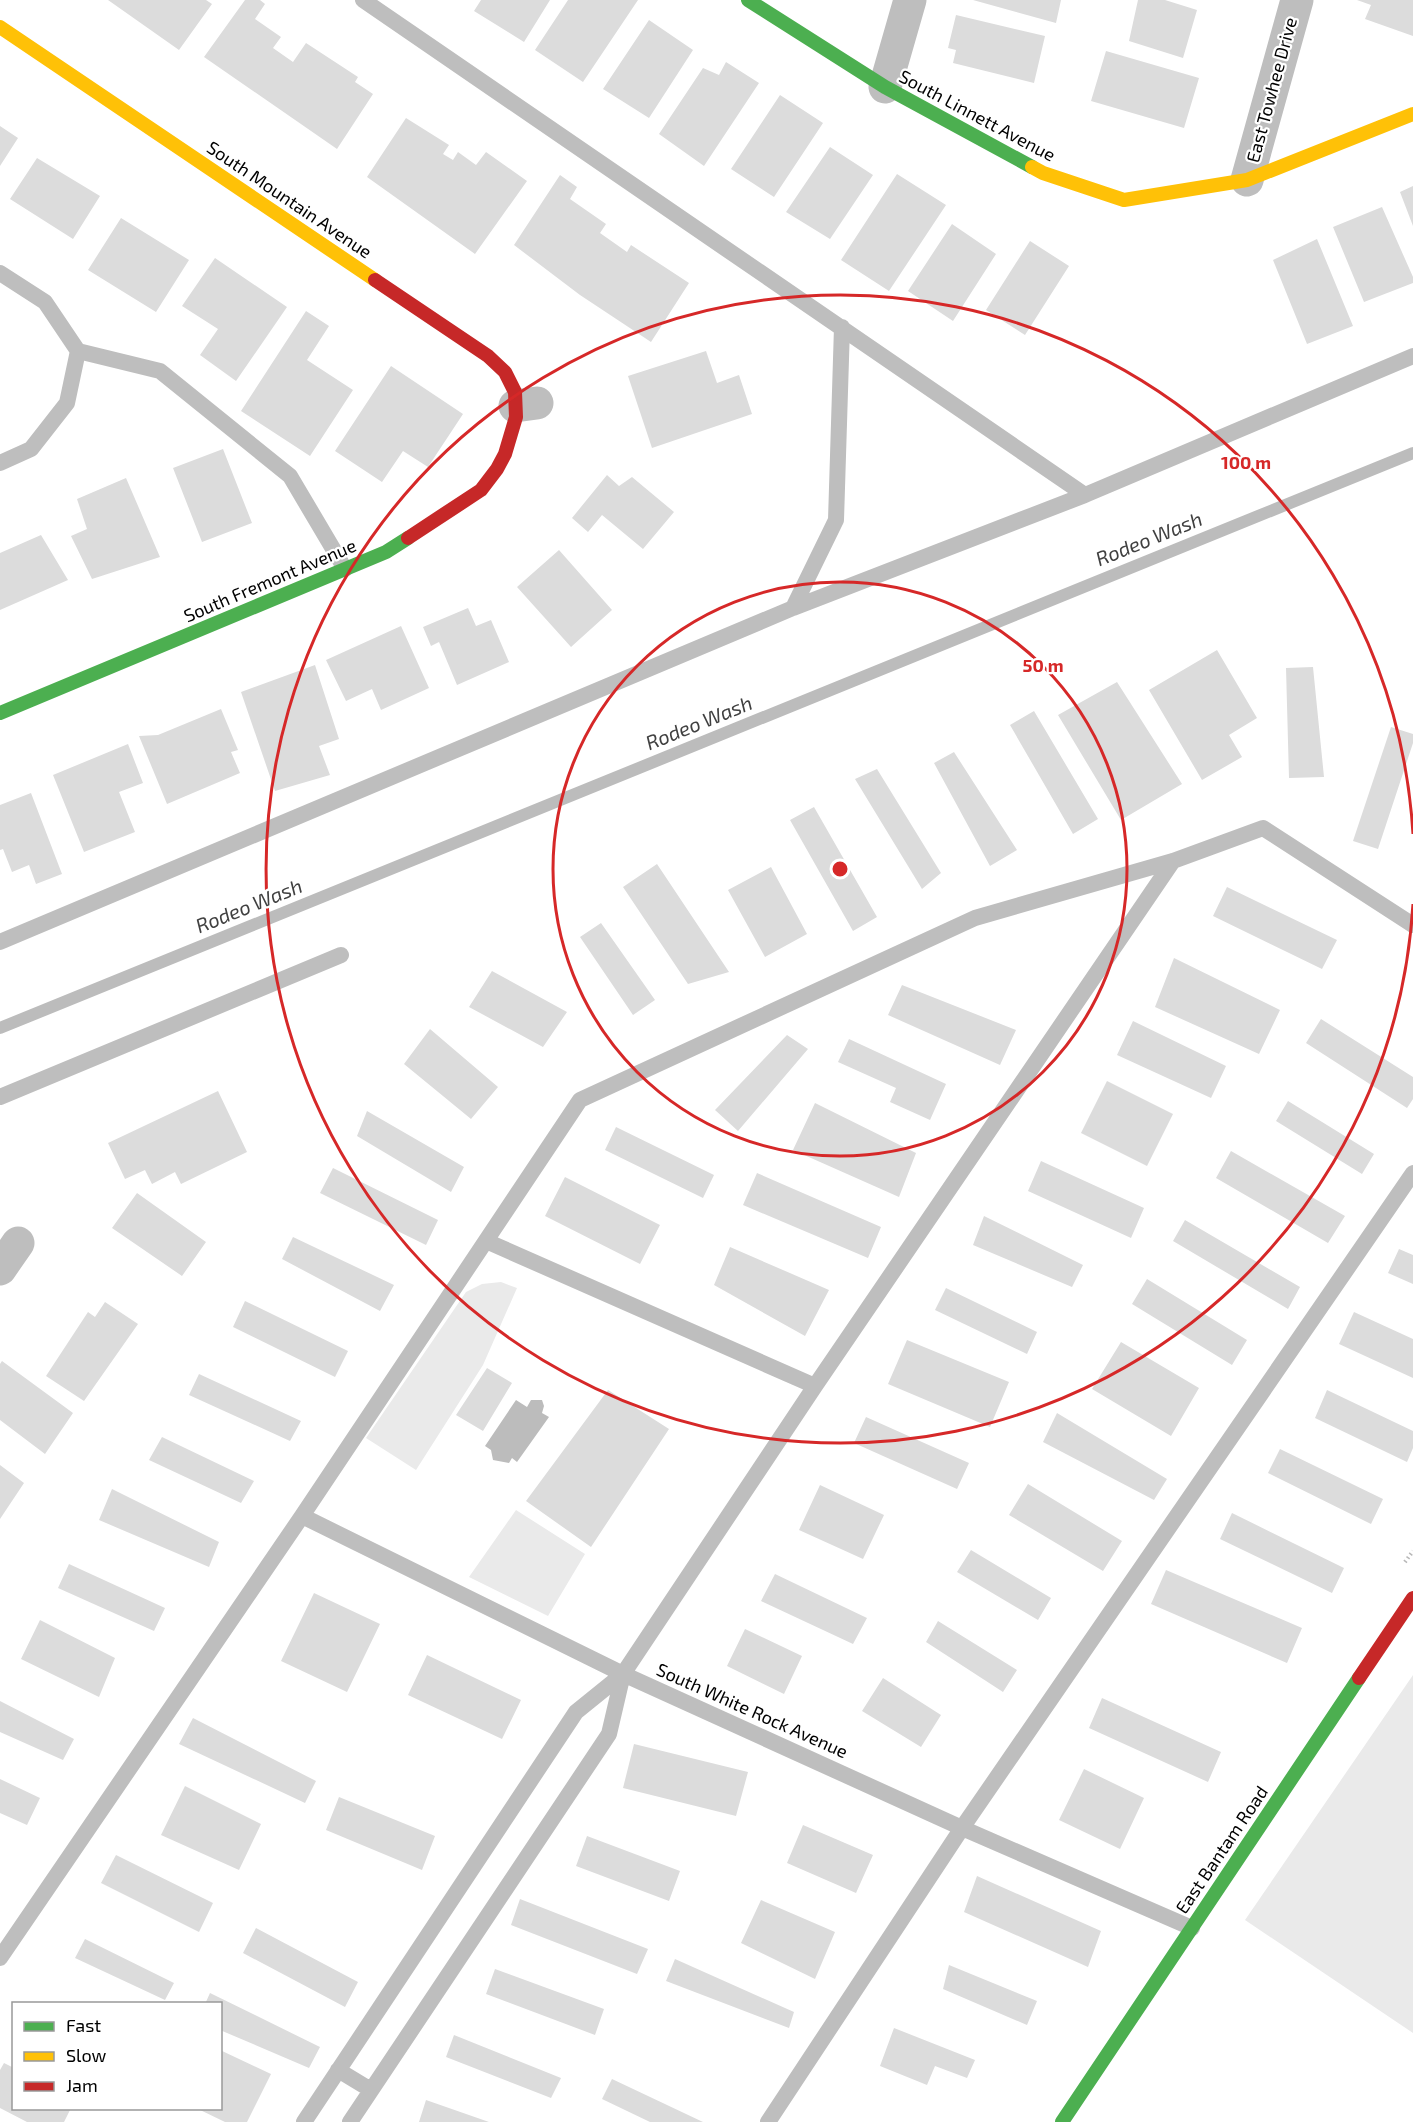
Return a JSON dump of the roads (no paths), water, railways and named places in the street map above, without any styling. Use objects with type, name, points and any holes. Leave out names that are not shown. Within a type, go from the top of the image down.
[{"type":"street","name":"South Linnett Avenue","points":[[748,0],[885,87],[1043,173],[1124,200],[1247,180],[1413,114]]},
{"type":"street","points":[[885,87],[909,0]]},
{"type":"street","name":"East Towhee Drive","points":[[1247,180],[1297,0]]},
{"type":"street","name":"South Mountain Avenue","points":[[0,27],[488,356],[505,372],[522,413]]},
{"type":"street","name":"South Fremont Avenue","points":[[0,712],[386,552],[481,490],[497,469],[522,413]]},
{"type":"street","points":[[0,1269],[18,1243]]},
{"type":"street","name":"East Bantam Road","points":[[1062,2122],[1413,1598]]},
{"type":"lane","points":[[363,0],[1085,495]]},
{"type":"lane","points":[[0,273],[45,302],[78,351],[160,371],[290,476],[345,569]]},
{"type":"lane","points":[[793,608],[836,520],[842,327]]},
{"type":"lane","points":[[0,463],[31,449],[68,403],[78,351]]},
{"type":"lane","points":[[0,942],[793,608],[1085,495],[1413,356]]},
{"type":"lane","points":[[0,1958],[302,1516],[580,1100],[975,918],[1173,861],[1263,828],[1413,925]]},
{"type":"lane","points":[[304,2122],[576,1712],[622,1674],[815,1386],[1173,861]]},
{"type":"lane","points":[[0,1097],[341,955]]},
{"type":"lane","points":[[768,2122],[962,1828],[1413,1173]]},
{"type":"lane","points":[[486,1241],[815,1386]]},
{"type":"lane","name":"South White Rock Avenue","points":[[302,1516],[622,1674],[962,1828],[1192,1928]]},
{"type":"lane","points":[[350,2122],[609,1734],[622,1674]]},
{"type":"lane","points":[[338,2070],[371,2090]]},
{"type":"waterway","name":"Rodeo Wash","points":[[0,1028],[1413,453]]}]
